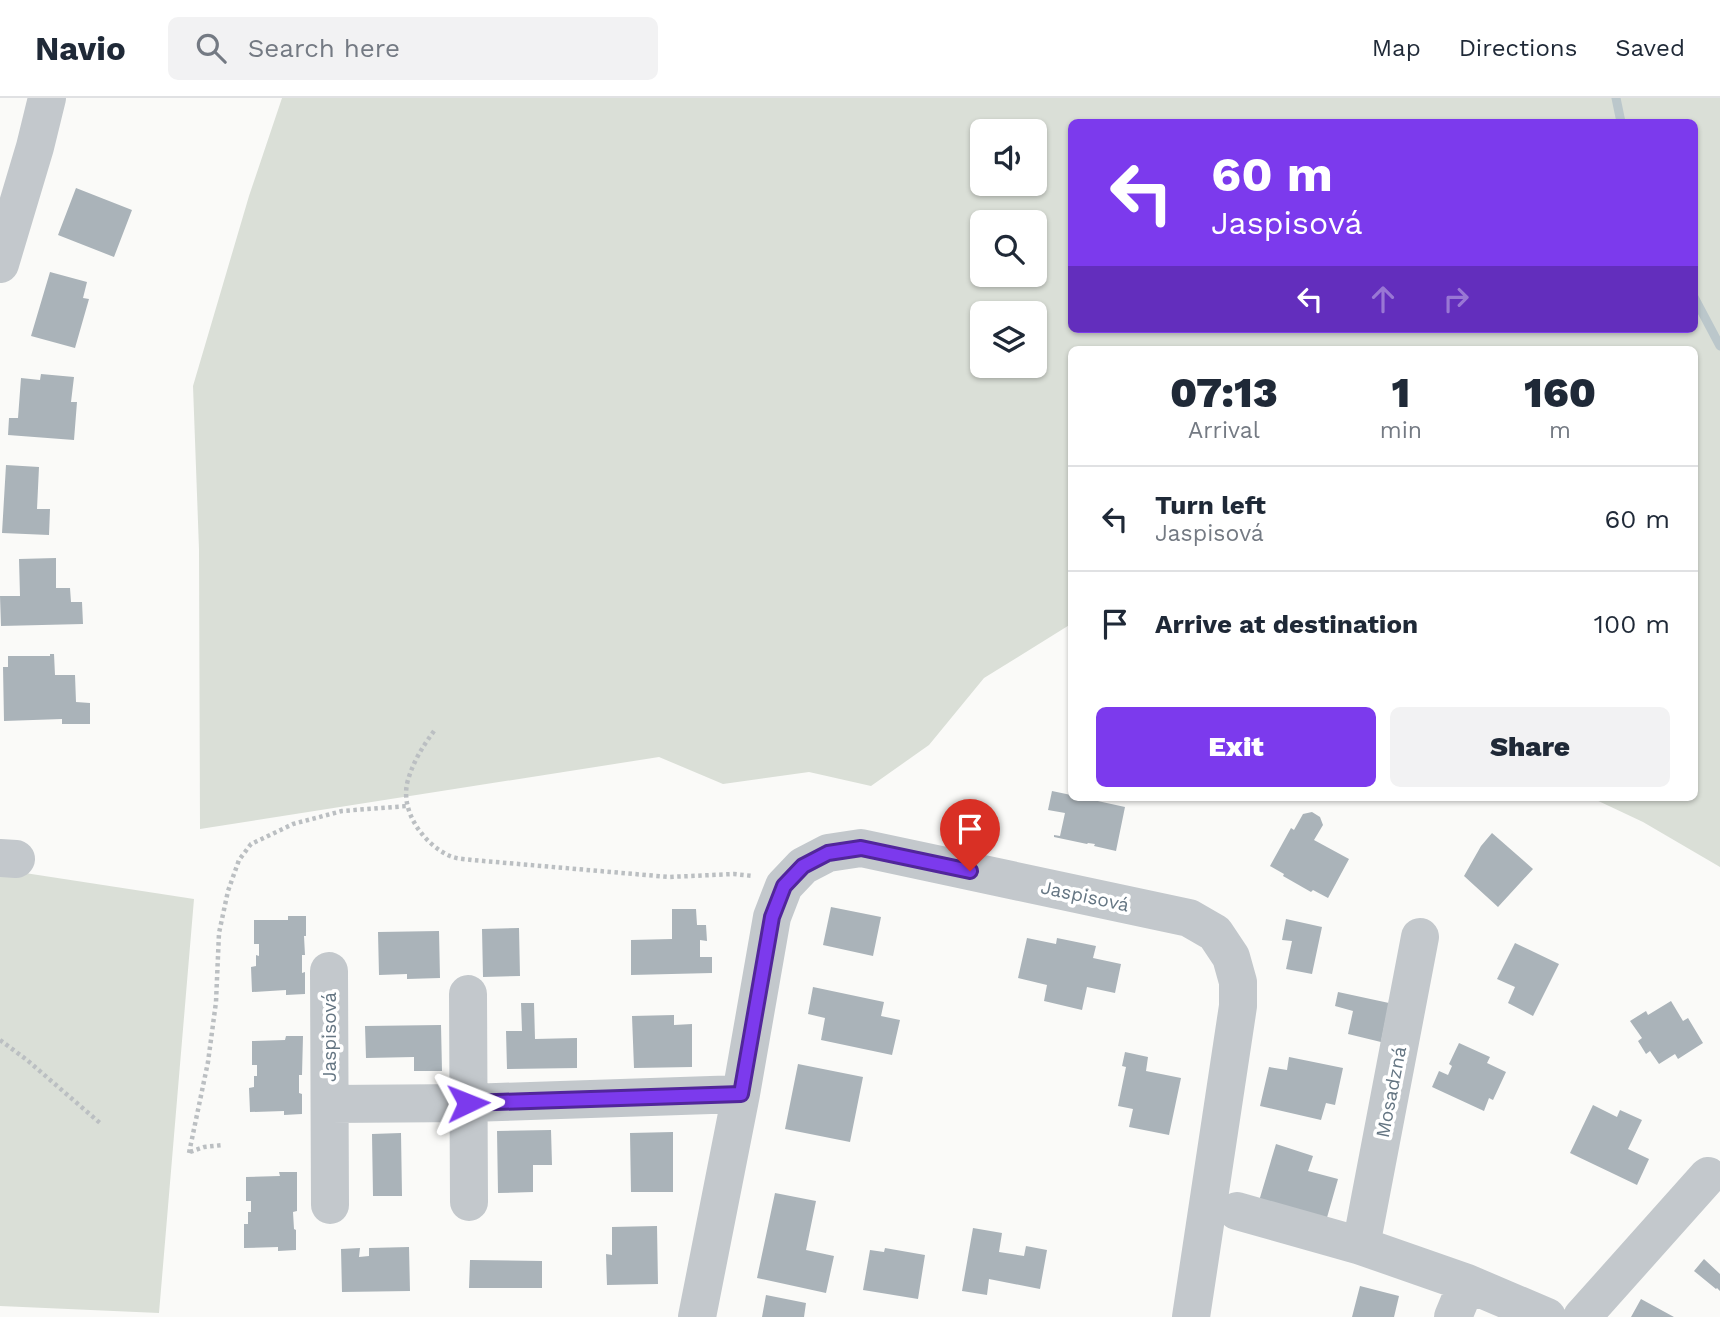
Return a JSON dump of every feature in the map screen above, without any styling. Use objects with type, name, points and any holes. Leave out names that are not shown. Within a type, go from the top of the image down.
[{"type":"street","points":[[0,264],[36,147],[47,98]]},
{"type":"street","name":"Jaspisová","points":[[697,1317],[741,1094],[772,917],[784,886],[803,866],[828,853],[861,848],[1189,918],[1215,933],[1231,957],[1238,982],[1238,1006],[1191,1317]]},
{"type":"street","name":"Mosadzná","points":[[1361,1246],[1420,937]]},
{"type":"street","name":"Jaspisová","points":[[329,971],[330,1205]]},
{"type":"street","points":[[468,994],[469,1202]]},
{"type":"street","name":"Jaspisová","points":[[330,1104],[468,1103],[741,1094]]},
{"type":"street","points":[[1582,1317],[1708,1176]]},
{"type":"street","points":[[1237,1211],[1361,1246],[1460,1300],[1547,1317]]},
{"type":"path","points":[[435,731],[420,751],[407,782],[407,806],[419,831],[434,848],[452,857],[669,877],[734,874],[758,877],[784,886]]},
{"type":"path","points":[[223,1145],[204,1147],[189,1153],[208,1062],[216,1002],[219,933],[228,891],[239,860],[251,844],[293,824],[342,811],[407,806]]},
{"type":"path","points":[[0,1040],[100,1123]]},
{"type":"shaded area","points":[[282,98],[1720,98],[1720,867],[1643,822],[1598,801],[1698,801],[1698,346],[1068,346],[1068,626],[984,678],[929,745],[871,786],[809,772],[723,784],[659,757],[200,829],[199,549],[193,386],[249,196]]},
{"type":"shaded area","points":[[0,871],[194,899],[159,1313],[0,1306]]},
{"type":"building","points":[[76,188],[132,210],[114,257],[58,235]]},
{"type":"building","points":[[50,272],[87,282],[83,298],[89,299],[75,348],[31,336]]},
{"type":"building","points":[[41,374],[74,377],[71,402],[77,402],[74,440],[8,435],[9,418],[18,418],[21,378],[40,380]]},
{"type":"building","points":[[6,465],[39,467],[37,509],[50,509],[49,535],[2,533]]},
{"type":"building","points":[[56,558],[56,588],[70,588],[71,602],[82,602],[83,624],[1,626],[0,596],[20,596],[19,559]]},
{"type":"building","points":[[54,654],[55,675],[75,675],[76,702],[90,703],[90,724],[62,724],[62,719],[4,721],[3,667],[8,667],[8,656]]},
{"type":"building","points":[[1052,791],[1068,794],[1068,801],[1098,801],[1125,807],[1116,851],[1094,846],[1095,844],[1054,837],[1060,836],[1065,813],[1048,810]]},
{"type":"building","points":[[1312,812],[1320,817],[1323,825],[1314,840],[1349,859],[1328,898],[1313,890],[1311,892],[1270,866],[1291,828],[1294,830],[1303,814]]},
{"type":"building","points":[[1492,833],[1533,869],[1498,907],[1464,876],[1481,846]]},
{"type":"building","points":[[831,907],[881,917],[873,956],[823,945]]},
{"type":"building","points":[[672,909],[696,909],[697,925],[706,925],[707,941],[700,940],[700,957],[712,957],[712,973],[631,975],[631,940],[672,939]]},
{"type":"building","points":[[288,916],[306,916],[305,955],[302,955],[305,994],[286,995],[286,990],[252,992],[251,967],[256,966],[256,955],[259,956],[259,944],[254,944],[254,920],[288,920]]},
{"type":"building","points":[[1286,919],[1322,927],[1312,974],[1286,969],[1292,941],[1282,940]]},
{"type":"building","points":[[519,928],[520,976],[483,977],[482,929]]},
{"type":"building","points":[[439,931],[440,978],[407,979],[407,974],[379,975],[378,932]]},
{"type":"building","points":[[1027,938],[1056,944],[1057,938],[1096,946],[1093,958],[1121,964],[1115,993],[1087,987],[1082,1010],[1044,1001],[1047,985],[1018,978]]},
{"type":"building","points":[[1515,943],[1559,964],[1533,1016],[1508,1003],[1515,987],[1497,979]]},
{"type":"building","points":[[813,987],[884,1002],[881,1016],[900,1020],[892,1055],[821,1040],[825,1018],[808,1014]]},
{"type":"building","points":[[1338,992],[1389,1003],[1381,1042],[1348,1034],[1353,1011],[1335,1006]]},
{"type":"building","points":[[1671,1001],[1683,1021],[1688,1018],[1703,1043],[1678,1059],[1675,1054],[1659,1064],[1650,1051],[1646,1054],[1638,1041],[1642,1038],[1630,1021],[1646,1011],[1648,1015]]},
{"type":"building","points":[[521,1003],[534,1003],[535,1039],[577,1038],[577,1068],[507,1069],[506,1031],[522,1031]]},
{"type":"building","points":[[674,1015],[674,1025],[692,1024],[692,1067],[634,1068],[632,1016]]},
{"type":"building","points":[[441,1025],[442,1071],[414,1071],[414,1057],[366,1058],[365,1026]]},
{"type":"building","points":[[286,1036],[303,1036],[302,1075],[299,1075],[302,1114],[284,1115],[284,1111],[250,1112],[249,1088],[254,1087],[254,1076],[257,1076],[257,1065],[252,1065],[252,1041],[285,1040]]},
{"type":"building","points":[[1459,1043],[1490,1057],[1487,1063],[1506,1072],[1493,1100],[1489,1098],[1484,1111],[1432,1087],[1439,1071],[1448,1075],[1452,1066],[1449,1064]]},
{"type":"building","points":[[1125,1052],[1148,1057],[1146,1071],[1181,1078],[1169,1135],[1129,1127],[1133,1109],[1118,1106],[1126,1067],[1122,1066]]},
{"type":"building","points":[[1289,1057],[1343,1068],[1335,1105],[1326,1103],[1321,1120],[1260,1106],[1269,1067],[1287,1070]]},
{"type":"building","points":[[798,1064],[863,1077],[850,1142],[785,1129]]},
{"type":"building","points":[[1593,1105],[1617,1117],[1620,1110],[1642,1120],[1628,1149],[1649,1159],[1637,1185],[1570,1153]]},
{"type":"building","points":[[551,1130],[552,1165],[533,1165],[533,1192],[498,1193],[497,1131]]},
{"type":"building","points":[[673,1132],[673,1192],[631,1192],[630,1133]]},
{"type":"building","points":[[401,1133],[402,1196],[373,1196],[372,1134]]},
{"type":"building","points":[[1276,1144],[1313,1156],[1308,1171],[1338,1179],[1326,1221],[1259,1201]]},
{"type":"building","points":[[279,1172],[297,1172],[297,1211],[293,1212],[296,1250],[278,1251],[278,1247],[244,1248],[244,1224],[248,1224],[248,1212],[251,1212],[251,1201],[246,1201],[246,1177],[280,1176]]},
{"type":"building","points":[[775,1193],[816,1201],[806,1250],[834,1256],[826,1293],[757,1278]]},
{"type":"building","points":[[657,1226],[658,1284],[607,1285],[606,1254],[612,1255],[612,1227]]},
{"type":"building","points":[[973,1228],[1002,1233],[999,1252],[1024,1256],[1026,1246],[1047,1250],[1040,1289],[989,1279],[987,1295],[962,1291]]},
{"type":"building","points":[[409,1247],[410,1291],[342,1292],[341,1249],[360,1248],[359,1257],[369,1256],[369,1248]]},
{"type":"building","points":[[885,1248],[925,1255],[918,1299],[863,1290],[870,1250],[884,1252]]},
{"type":"building","points":[[1704,1259],[1720,1274],[1720,1291],[1694,1271]]},
{"type":"building","points":[[470,1260],[542,1261],[542,1288],[469,1288]]},
{"type":"building","points":[[1360,1286],[1399,1296],[1394,1317],[1352,1317]]},
{"type":"building","points":[[766,1295],[806,1303],[804,1317],[762,1317]]},
{"type":"building","points":[[1641,1299],[1674,1317],[1631,1317]]},
{"type":"waterway","points":[[1616,98],[1620,119]]},
{"type":"waterway","points":[[1698,305],[1720,346]]},
{"type":"route","points":[[468,1103],[741,1094],[772,917],[784,886],[803,866],[828,853],[861,848],[970,871]]}]
